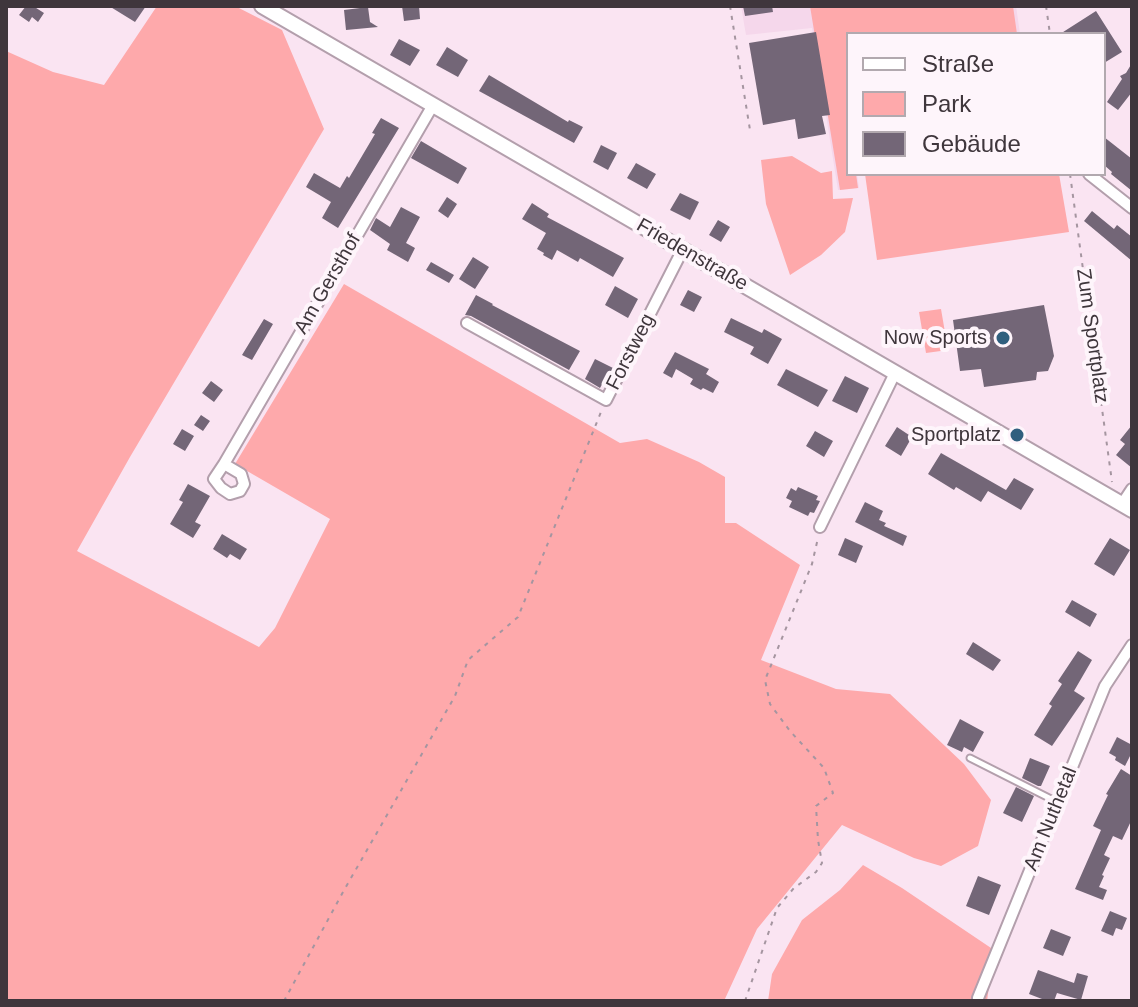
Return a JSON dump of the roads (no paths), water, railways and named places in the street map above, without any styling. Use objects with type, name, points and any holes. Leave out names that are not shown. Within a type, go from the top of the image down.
[{"type":"main road","name":"Friedenstraße","points":[[264,7],[1122,504]]},
{"type":"street","name":"Am Gersthof","points":[[224,464],[433,105]]},
{"type":"street","points":[[1092,176],[1132,208]]},
{"type":"street","name":"Forstweg","points":[[467,323],[606,400],[683,249]]},
{"type":"street","points":[[820,527],[895,373]]},
{"type":"street","points":[[1122,504],[1132,489]]},
{"type":"street","name":"Am Nuthetal","points":[[978,998],[1105,686],[1132,645]]},
{"type":"lane","points":[[970,758],[1058,803]]},
{"type":"place","name":"Now Sports","points":[[1003,338]]},
{"type":"place","name":"Sportplatz","points":[[1017,435]]}]
